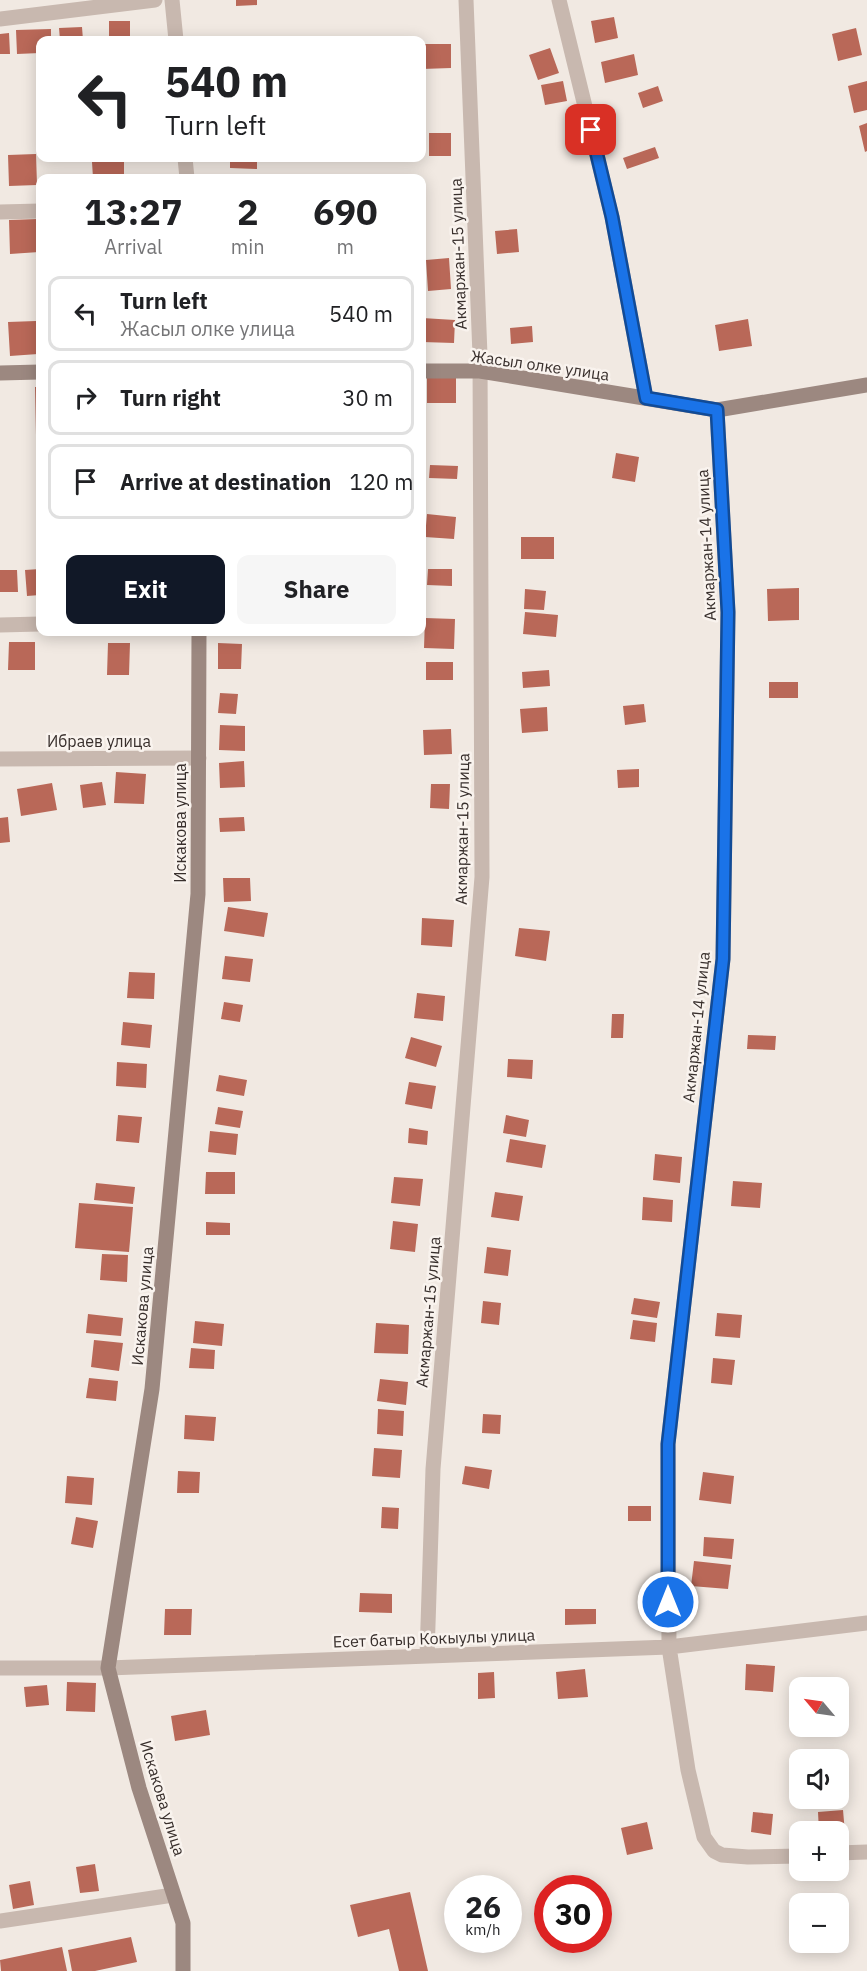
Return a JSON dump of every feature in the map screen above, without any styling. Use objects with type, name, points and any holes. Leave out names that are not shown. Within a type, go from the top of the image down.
[{"type":"street","points":[[0,19],[155,0]]},
{"type":"street","points":[[172,0],[176,36]]},
{"type":"street","name":"Акмаржан-15 улица","points":[[427,1656],[433,1469],[482,877],[480,371],[466,0]]},
{"type":"street","points":[[559,0],[612,217],[646,398]]},
{"type":"street","points":[[0,212],[36,211]]},
{"type":"street","name":"Жасыл олке улица","points":[[426,371],[480,371],[717,410],[867,385]]},
{"type":"street","points":[[0,373],[36,372]]},
{"type":"street","name":"Акмаржан-14 улица","points":[[717,410],[728,612],[723,959],[668,1444],[669,1647],[688,1770],[704,1837],[714,1851],[722,1855],[789,1856]]},
{"type":"street","points":[[0,625],[36,624]]},
{"type":"street","name":"Искакова улица","points":[[183,1971],[183,1923],[139,1788],[108,1668],[154,1377],[198,894],[199,636]]},
{"type":"street","name":"Ибраев улица","points":[[0,759],[199,758]]},
{"type":"street","name":"Есет батыр Кокыулы улица","points":[[0,1668],[108,1668],[669,1647],[867,1623]]},
{"type":"street","points":[[849,1853],[867,1852]]},
{"type":"street","points":[[0,1921],[173,1895]]},
{"type":"building","points":[[236,0],[257,0],[257,5],[236,6]]},
{"type":"building","points":[[614,17],[618,38],[595,43],[591,21]]},
{"type":"building","points":[[109,21],[130,21],[130,36],[109,36]]},
{"type":"building","points":[[82,27],[83,36],[60,36],[59,28]]},
{"type":"building","points":[[856,28],[862,55],[838,61],[832,34]]},
{"type":"building","points":[[51,29],[51,36],[36,36],[36,53],[17,54],[16,30]]},
{"type":"building","points":[[9,33],[10,54],[0,54],[0,34]]},
{"type":"building","points":[[426,44],[451,44],[451,68],[426,69]]},
{"type":"building","points":[[550,48],[559,73],[538,80],[529,55]]},
{"type":"building","points":[[634,54],[638,75],[605,83],[601,62]]},
{"type":"building","points":[[563,81],[567,101],[545,105],[541,85]]},
{"type":"building","points":[[867,81],[867,110],[854,113],[848,86]]},
{"type":"building","points":[[658,86],[663,101],[643,108],[638,93]]},
{"type":"building","points":[[867,123],[867,151],[865,152],[859,126]]},
{"type":"building","points":[[429,133],[451,133],[451,156],[429,156]]},
{"type":"building","points":[[655,147],[659,158],[627,169],[623,158]]},
{"type":"building","points":[[36,154],[36,185],[9,186],[8,155]]},
{"type":"building","points":[[92,162],[124,162],[124,174],[93,174]]},
{"type":"building","points":[[230,162],[257,162],[257,169],[230,168]]},
{"type":"building","points":[[36,219],[36,252],[10,254],[9,220]]},
{"type":"building","points":[[517,229],[519,252],[497,254],[495,231]]},
{"type":"building","points":[[449,258],[451,289],[428,291],[426,260]]},
{"type":"building","points":[[426,318],[455,320],[454,343],[426,342]]},
{"type":"building","points":[[748,319],[752,346],[719,351],[715,325]]},
{"type":"building","points":[[36,321],[36,354],[10,356],[8,322]]},
{"type":"building","points":[[532,326],[533,342],[511,344],[510,328]]},
{"type":"building","points":[[427,378],[456,378],[456,403],[427,403]]},
{"type":"building","points":[[35,387],[36,387],[36,435]]},
{"type":"building","points":[[616,453],[639,457],[635,482],[612,478]]},
{"type":"building","points":[[430,465],[458,466],[457,479],[429,478]]},
{"type":"building","points":[[427,514],[456,517],[454,539],[426,537]]},
{"type":"building","points":[[521,537],[554,537],[554,559],[521,559]]},
{"type":"building","points":[[36,569],[36,595],[27,596],[25,570]]},
{"type":"building","points":[[428,569],[452,569],[452,586],[427,585]]},
{"type":"building","points":[[0,570],[17,570],[18,592],[0,592]]},
{"type":"building","points":[[799,588],[799,620],[768,621],[767,589]]},
{"type":"building","points":[[525,589],[546,591],[544,610],[524,609]]},
{"type":"building","points":[[525,612],[558,615],[556,637],[523,634]]},
{"type":"building","points":[[426,618],[455,619],[454,649],[424,648]]},
{"type":"building","points":[[9,642],[35,642],[35,670],[8,670]]},
{"type":"building","points":[[108,643],[130,643],[129,675],[107,675]]},
{"type":"building","points":[[218,643],[242,644],[241,669],[218,669]]},
{"type":"building","points":[[426,662],[453,662],[453,680],[426,680]]},
{"type":"building","points":[[549,670],[550,686],[523,688],[522,672]]},
{"type":"building","points":[[769,682],[798,682],[798,698],[769,698]]},
{"type":"building","points":[[220,693],[238,694],[236,714],[218,713]]},
{"type":"building","points":[[644,704],[646,722],[625,725],[623,706]]},
{"type":"building","points":[[547,707],[548,731],[522,733],[520,709]]},
{"type":"building","points":[[220,725],[245,726],[245,751],[219,750]]},
{"type":"building","points":[[451,729],[452,754],[424,755],[423,730]]},
{"type":"building","points":[[244,761],[245,787],[220,788],[219,763]]},
{"type":"building","points":[[639,769],[639,787],[618,788],[617,770]]},
{"type":"building","points":[[116,772],[146,774],[144,804],[114,803]]},
{"type":"building","points":[[102,782],[106,805],[83,808],[80,785]]},
{"type":"building","points":[[52,783],[57,810],[21,816],[17,789]]},
{"type":"building","points":[[431,784],[450,784],[449,809],[430,808]]},
{"type":"building","points":[[8,817],[10,842],[0,843],[0,818]]},
{"type":"building","points":[[244,817],[245,831],[220,832],[219,818]]},
{"type":"building","points":[[223,878],[250,878],[251,901],[224,902]]},
{"type":"building","points":[[228,907],[268,913],[264,937],[224,931]]},
{"type":"building","points":[[422,918],[454,920],[452,947],[421,945]]},
{"type":"building","points":[[519,928],[550,931],[546,961],[515,956]]},
{"type":"building","points":[[225,956],[253,959],[250,982],[222,979]]},
{"type":"building","points":[[129,972],[155,973],[154,999],[127,998]]},
{"type":"building","points":[[417,993],[445,996],[443,1021],[414,1018]]},
{"type":"building","points":[[224,1002],[243,1005],[240,1022],[221,1019]]},
{"type":"building","points":[[612,1014],[624,1014],[623,1038],[611,1038]]},
{"type":"building","points":[[123,1022],[152,1025],[150,1048],[121,1045]]},
{"type":"building","points":[[748,1035],[776,1036],[775,1050],[747,1049]]},
{"type":"building","points":[[411,1037],[442,1046],[436,1067],[405,1058]]},
{"type":"building","points":[[508,1059],[533,1060],[532,1079],[507,1077]]},
{"type":"building","points":[[117,1062],[147,1064],[146,1088],[116,1086]]},
{"type":"building","points":[[219,1075],[247,1080],[244,1096],[216,1091]]},
{"type":"building","points":[[409,1082],[436,1086],[432,1109],[405,1104]]},
{"type":"building","points":[[218,1107],[243,1111],[240,1128],[215,1124]]},
{"type":"building","points":[[118,1115],[142,1117],[139,1143],[116,1141]]},
{"type":"building","points":[[506,1115],[529,1120],[526,1137],[503,1133]]},
{"type":"building","points":[[409,1128],[428,1131],[427,1145],[408,1143]]},
{"type":"building","points":[[210,1131],[238,1134],[236,1155],[208,1152]]},
{"type":"building","points":[[510,1139],[546,1145],[542,1168],[506,1162]]},
{"type":"building","points":[[655,1154],[682,1157],[680,1183],[653,1180]]},
{"type":"building","points":[[206,1172],[235,1172],[235,1194],[205,1194]]},
{"type":"building","points":[[394,1177],[423,1179],[420,1206],[391,1203]]},
{"type":"building","points":[[733,1181],[762,1183],[760,1208],[731,1206]]},
{"type":"building","points":[[96,1183],[135,1187],[133,1204],[94,1200]]},
{"type":"building","points":[[495,1192],[523,1196],[519,1221],[491,1217]]},
{"type":"building","points":[[643,1197],[673,1200],[672,1222],[642,1220]]},
{"type":"building","points":[[79,1203],[133,1207],[129,1252],[75,1248]]},
{"type":"building","points":[[393,1221],[418,1224],[415,1252],[390,1249]]},
{"type":"building","points":[[206,1222],[230,1223],[230,1235],[206,1235]]},
{"type":"building","points":[[487,1247],[511,1250],[508,1276],[484,1273]]},
{"type":"building","points":[[102,1254],[128,1255],[127,1282],[100,1280]]},
{"type":"building","points":[[634,1298],[660,1302],[657,1318],[631,1314]]},
{"type":"building","points":[[483,1301],[501,1303],[499,1325],[481,1323]]},
{"type":"building","points":[[717,1313],[742,1315],[740,1338],[715,1336]]},
{"type":"building","points":[[88,1314],[123,1318],[121,1336],[86,1333]]},
{"type":"building","points":[[633,1320],[657,1323],[655,1342],[630,1339]]},
{"type":"building","points":[[195,1321],[224,1324],[222,1346],[193,1343]]},
{"type":"building","points":[[376,1323],[409,1325],[408,1354],[374,1353]]},
{"type":"building","points":[[94,1340],[123,1343],[119,1371],[91,1367]]},
{"type":"building","points":[[191,1348],[215,1350],[214,1369],[189,1368]]},
{"type":"building","points":[[713,1358],[735,1360],[732,1385],[711,1383]]},
{"type":"building","points":[[89,1378],[118,1381],[116,1401],[86,1398]]},
{"type":"building","points":[[380,1379],[408,1382],[406,1405],[377,1401]]},
{"type":"building","points":[[378,1409],[404,1411],[403,1436],[377,1434]]},
{"type":"building","points":[[483,1414],[501,1415],[500,1434],[482,1433]]},
{"type":"building","points":[[185,1415],[216,1417],[214,1441],[184,1439]]},
{"type":"building","points":[[374,1448],[402,1450],[400,1478],[372,1476]]},
{"type":"building","points":[[465,1466],[492,1470],[489,1489],[462,1484]]},
{"type":"building","points":[[178,1471],[200,1472],[199,1493],[177,1493]]},
{"type":"building","points":[[703,1472],[734,1476],[731,1504],[699,1500]]},
{"type":"building","points":[[67,1476],[94,1478],[92,1505],[65,1503]]},
{"type":"building","points":[[628,1506],[651,1506],[651,1521],[628,1521]]},
{"type":"building","points":[[382,1507],[399,1508],[398,1529],[381,1528]]},
{"type":"building","points":[[76,1517],[98,1521],[93,1548],[71,1544]]},
{"type":"building","points":[[704,1537],[734,1539],[732,1559],[703,1556]]},
{"type":"building","points":[[694,1561],[731,1565],[728,1589],[691,1586]]},
{"type":"building","points":[[360,1593],[392,1594],[392,1613],[359,1612]]},
{"type":"building","points":[[165,1609],[192,1609],[191,1635],[164,1635]]},
{"type":"building","points":[[565,1609],[596,1609],[596,1624],[565,1625]]},
{"type":"building","points":[[746,1664],[775,1666],[773,1692],[745,1690]]},
{"type":"building","points":[[585,1669],[588,1697],[558,1699],[556,1672]]},
{"type":"building","points":[[494,1672],[495,1698],[478,1699],[478,1673]]},
{"type":"building","points":[[67,1682],[96,1683],[95,1712],[66,1711]]},
{"type":"building","points":[[47,1685],[49,1705],[26,1707],[24,1687]]},
{"type":"building","points":[[206,1710],[210,1735],[175,1741],[171,1716]]},
{"type":"building","points":[[843,1810],[844,1821],[818,1821],[818,1812]]},
{"type":"building","points":[[753,1812],[773,1814],[771,1835],[751,1832]]},
{"type":"building","points":[[647,1822],[653,1849],[627,1855],[621,1828]]},
{"type":"building","points":[[95,1864],[99,1891],[80,1893],[76,1867]]},
{"type":"building","points":[[30,1881],[34,1905],[13,1909],[9,1885]]},
{"type":"building","points":[[410,1892],[428,1971],[399,1971],[389,1929],[358,1937],[350,1905]]},
{"type":"building","points":[[131,1937],[137,1962],[95,1971],[72,1971],[68,1950]]},
{"type":"building","points":[[62,1947],[67,1971],[1,1971],[0,1960]]},
{"type":"route","points":[[591,130],[612,217],[646,398],[717,410],[728,612],[723,959],[668,1444],[668,1602]]}]
